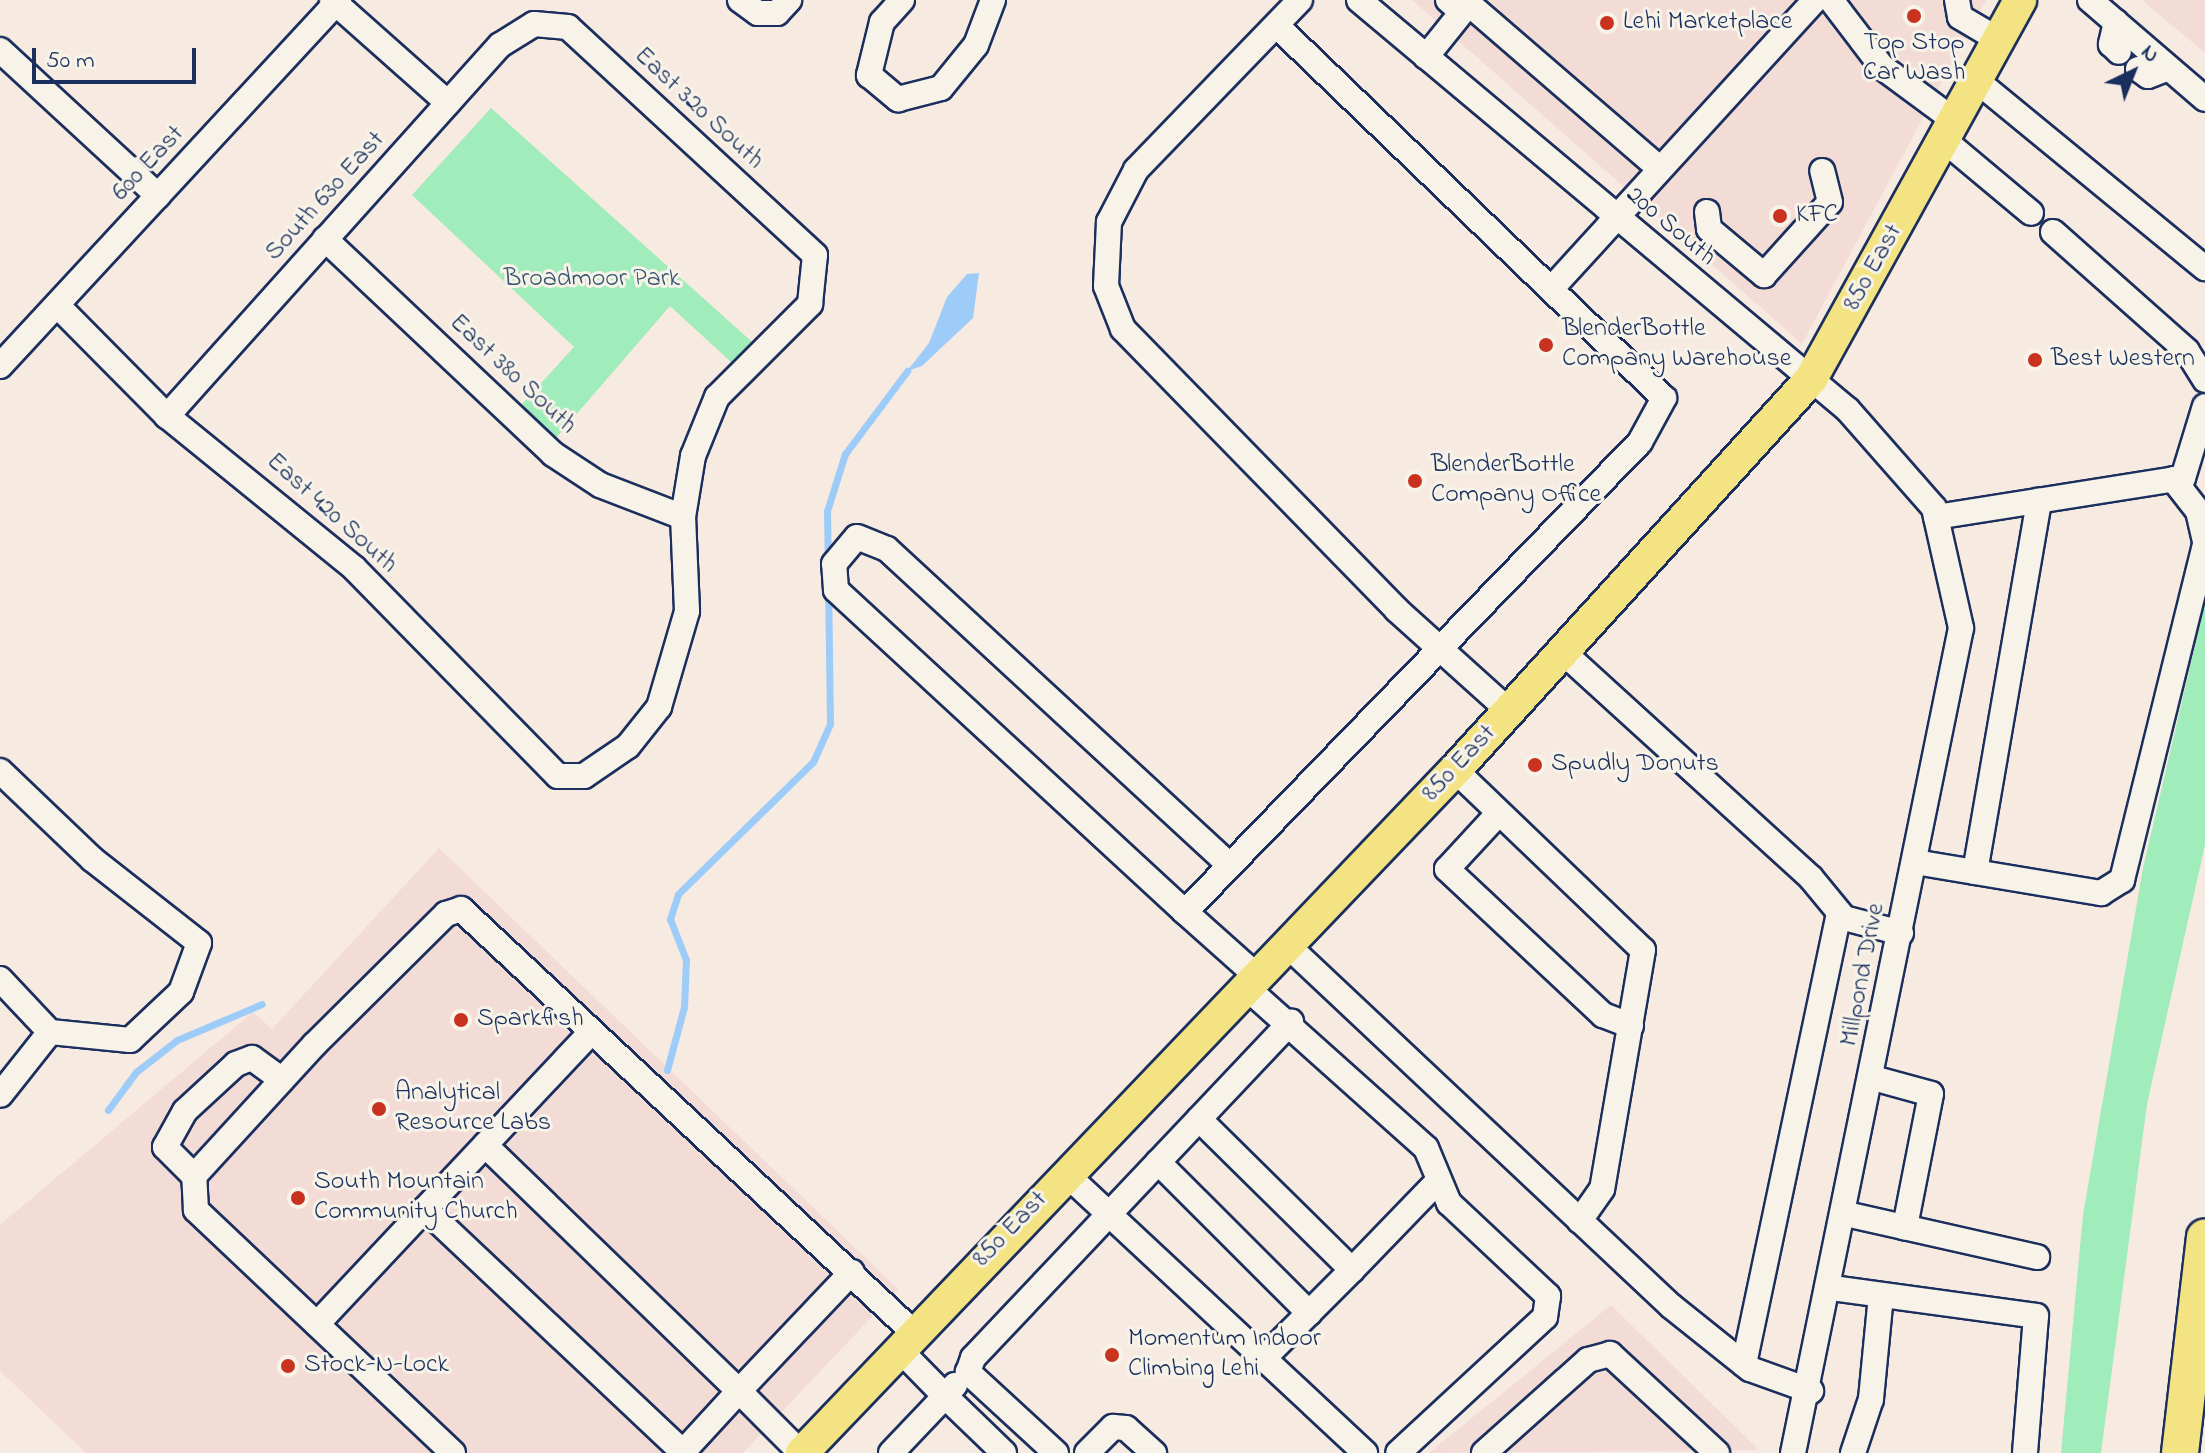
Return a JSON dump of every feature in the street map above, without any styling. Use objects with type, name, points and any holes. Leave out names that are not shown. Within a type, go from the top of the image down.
[{"type":"highway","points":[[2180,1453],[2205,1237]]},
{"type":"main road","name":"850 East","points":[[801,1453],[905,1340],[1455,770],[1811,379],[2020,0]]},
{"type":"street","points":[[740,0],[758,13],[777,13],[789,0]]},
{"type":"street","points":[[902,0],[882,22],[869,75],[898,99],[941,88],[976,45],[993,0]]},
{"type":"street","points":[[1300,0],[1136,170],[1109,222],[1106,286],[1123,329],[1438,647],[1509,711]]},
{"type":"street","name":"200 South","points":[[1359,0],[1615,218],[1811,379],[1935,512]]},
{"type":"street","points":[[1553,287],[1815,0]]},
{"type":"street","points":[[1831,0],[1882,67],[2031,213]]},
{"type":"street","points":[[1957,0],[1960,17],[1999,40]]},
{"type":"street","points":[[2090,0],[2205,99]]},
{"type":"street","points":[[336,1],[448,103]]},
{"type":"street","name":"600 East","points":[[0,366],[336,1]]},
{"type":"street","points":[[1426,57],[1455,6],[1469,4],[1660,169]]},
{"type":"street","points":[[2116,22],[2111,44],[2119,52]]},
{"type":"street","name":"South 630 East","points":[[167,416],[500,45],[534,24]]},
{"type":"street","name":"East 320 South","points":[[534,24],[568,27],[815,255],[810,304],[717,397],[693,456],[683,517]]},
{"type":"street","points":[[1185,912],[1227,863],[1640,442],[1664,398],[1553,287],[1276,25]]},
{"type":"street","points":[[0,50],[158,196]]},
{"type":"street","points":[[2138,69],[2148,76],[2169,68]]},
{"type":"street","points":[[1977,81],[2205,268]]},
{"type":"street","points":[[1707,212],[1709,229],[1764,275],[1830,202],[1822,171]]},
{"type":"street","points":[[2053,232],[2187,351],[2205,380]]},
{"type":"street","name":"East 380 South","points":[[325,239],[553,454],[600,485],[683,517]]},
{"type":"street","name":"East 420 South","points":[[57,305],[167,416],[354,568],[558,776],[584,776],[617,754],[659,707],[687,611],[683,517]]},
{"type":"street","points":[[1935,512],[2173,479],[2190,467],[2205,406]]},
{"type":"street","points":[[1915,862],[2101,893],[2122,880],[2205,543],[2198,511],[2173,479]]},
{"type":"street","points":[[1975,872],[2039,500]]},
{"type":"street","name":"Millpond Drive","points":[[1793,1453],[1811,1391],[1832,1288],[1961,628],[1935,512]]},
{"type":"street","points":[[1227,863],[887,549],[857,537],[834,564],[836,590],[1185,912],[1291,1022],[1426,1148],[1437,1182],[1550,1304],[1398,1453]]},
{"type":"street","points":[[1564,653],[1811,878],[1839,913],[1901,933]]},
{"type":"street","points":[[1455,770],[1643,950],[1602,1189],[1580,1221]]},
{"type":"street","points":[[0,771],[92,859],[199,943],[181,992],[130,1040],[50,1032],[0,979]]},
{"type":"street","points":[[1498,814],[1447,869],[1603,1015],[1631,1026]]},
{"type":"street","points":[[194,1176],[282,1080],[446,914],[461,909],[852,1272],[945,1396],[1004,1453]]},
{"type":"street","points":[[1744,1364],[1839,913]]},
{"type":"street","points":[[1287,945],[1580,1221],[1744,1364],[1811,1391]]},
{"type":"street","points":[[891,1453],[968,1372],[973,1358],[1291,1022]]},
{"type":"street","points":[[0,1095],[50,1032]]},
{"type":"street","points":[[317,1324],[591,1032]]},
{"type":"street","points":[[282,1080],[252,1058],[236,1064],[185,1111],[165,1147],[194,1176],[196,1210],[453,1453]]},
{"type":"street","points":[[1873,1078],[1931,1094],[1905,1227]]},
{"type":"street","points":[[1199,1119],[1352,1270]]},
{"type":"street","points":[[485,1145],[801,1453]]},
{"type":"street","points":[[1158,1162],[1309,1313]]},
{"type":"street","points":[[1066,1174],[1365,1453]]},
{"type":"street","points":[[1264,1358],[1437,1182]]},
{"type":"street","points":[[425,1209],[682,1452],[852,1272]]},
{"type":"street","points":[[1846,1214],[2037,1257]]},
{"type":"street","points":[[1832,1288],[2036,1316],[2025,1453]]},
{"type":"street","points":[[1853,1453],[1871,1399],[1881,1295]]},
{"type":"street","points":[[1484,1453],[1588,1360],[1610,1354],[1704,1449]]},
{"type":"street","points":[[968,1372],[1056,1453]]},
{"type":"street","points":[[1087,1453],[1113,1427],[1126,1428],[1154,1453]]},
{"type":"shaded area","points":[[1412,0],[1986,0],[1802,344]]},
{"type":"shaded area","points":[[2142,0],[2205,0],[2205,53]]},
{"type":"shaded area","points":[[439,848],[898,1289],[743,1453],[86,1453],[0,1371],[0,1225],[253,1012],[272,1029]]},
{"type":"shaded area","points":[[1611,1305],[1759,1450],[1429,1453]]},
{"type":"green space","name":"Broadmoor Park","points":[[491,108],[760,349],[731,362],[670,306],[555,439],[512,415],[574,347],[412,195]]},
{"type":"green space","points":[[2205,603],[2205,845],[2147,1104],[2101,1453],[2061,1453],[2083,1215],[2143,868]]},
{"type":"water","points":[[979,273],[973,318],[922,366],[907,371],[929,343],[947,297],[967,274]]},
{"type":"waterway","points":[[667,1070],[684,1007],[686,960],[670,919],[678,894],[813,762],[830,724],[827,511],[845,454],[907,371]]},
{"type":"waterway","points":[[108,1110],[136,1072],[177,1040],[262,1004]]},
{"type":"place","name":"Top Stop Car Wash","points":[[1914,16]]},
{"type":"place","name":"Lehi Marketplace","points":[[1607,23]]},
{"type":"place","name":"KFC","points":[[1780,216]]},
{"type":"place","name":"BlenderBottle Company Warehouse","points":[[1546,345]]},
{"type":"place","name":"Best Western","points":[[2035,360]]},
{"type":"place","name":"BlenderBottle Company Office","points":[[1415,481]]},
{"type":"place","name":"Spudly Donuts","points":[[1535,765]]},
{"type":"place","name":"Sparkfish","points":[[461,1020]]},
{"type":"place","name":"Analytical Resource Labs","points":[[379,1109]]},
{"type":"place","name":"South Mountain Community Church","points":[[298,1198]]},
{"type":"place","name":"Momentum Indoor Climbing Lehi","points":[[1112,1355]]},
{"type":"place","name":"Stock-N-Lock","points":[[288,1366]]}]
